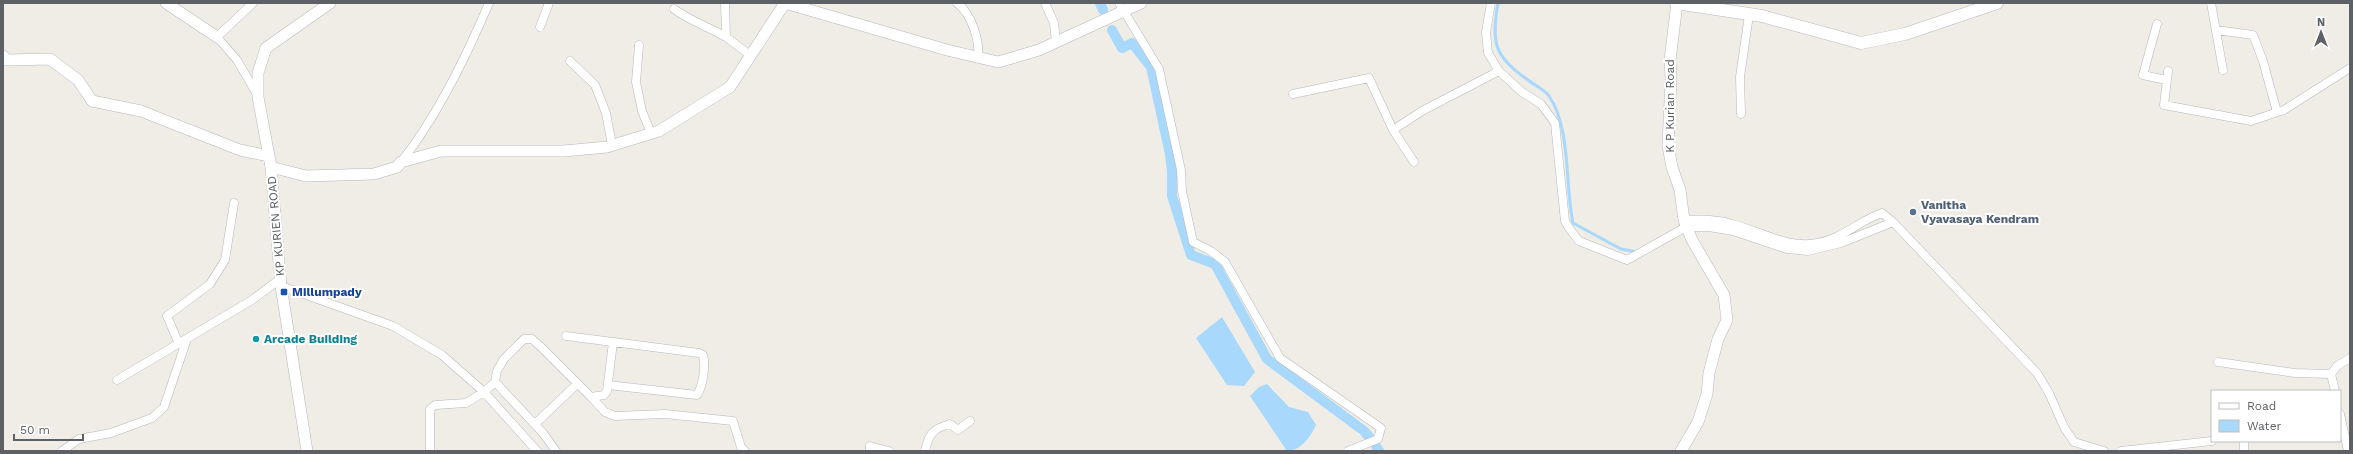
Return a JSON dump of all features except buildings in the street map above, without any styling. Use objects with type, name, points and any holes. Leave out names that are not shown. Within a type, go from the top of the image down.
[{"type":"main road","points":[[1677,3],[1762,16],[1861,43],[1904,34],[1997,3]]},
{"type":"street","points":[[166,3],[217,37],[237,60],[258,97]]},
{"type":"street","points":[[217,37],[253,3]]},
{"type":"street","name":"KP KURIEN ROAD","points":[[306,451],[281,283],[270,162],[258,97],[258,73],[266,48],[330,3]]},
{"type":"street","points":[[3,56],[7,60],[50,59],[78,80],[92,101],[141,111],[306,176],[374,174],[397,167],[414,147],[475,36],[489,3]]},
{"type":"street","points":[[540,27],[549,3]]},
{"type":"street","points":[[725,3],[726,37]]},
{"type":"street","points":[[402,162],[441,151],[564,151],[612,145],[659,131],[730,87],[785,3],[947,50],[998,62],[1039,50],[1120,10],[1141,3]]},
{"type":"street","points":[[957,3],[965,9],[979,47],[978,57]]},
{"type":"street","points":[[1045,3],[1054,23],[1056,42]]},
{"type":"street","points":[[1491,3],[1486,42],[1488,53],[1499,71],[1522,92],[1541,104],[1555,122],[1565,221],[1579,241],[1627,260],[1685,224],[1702,218],[1732,224],[1794,243],[1818,243],[1836,237],[1882,213],[1893,222],[2037,373],[2049,393],[2064,427],[2074,442],[2104,451]]},
{"type":"street","name":"K P Kurian Road","points":[[1677,3],[1670,60],[1671,78],[1668,146],[1672,167],[1680,190],[1685,224],[1724,295],[1728,320],[1718,339],[1710,372],[1707,394],[1698,422],[1681,451]]},
{"type":"street","points":[[2211,3],[2223,70]]},
{"type":"street","points":[[674,9],[689,21],[708,27],[726,37],[750,55]]},
{"type":"street","points":[[1120,10],[1160,69],[1181,170],[1182,191],[1193,242],[1211,251],[1225,262],[1280,358],[1381,428],[1378,439],[1348,451]]},
{"type":"street","points":[[1741,114],[1740,77],[1749,15]]},
{"type":"street","points":[[2157,24],[2143,75],[2166,80]]},
{"type":"street","points":[[2216,30],[2253,35],[2263,60],[2277,112]]},
{"type":"street","points":[[639,45],[636,82],[642,111],[651,133]]},
{"type":"street","points":[[570,61],[595,85],[606,113],[612,145]]},
{"type":"street","points":[[1393,130],[1422,111],[1499,71]]},
{"type":"street","points":[[2168,71],[2164,105],[2251,121],[2277,112],[2349,71]]},
{"type":"street","points":[[1293,94],[1369,78],[1393,130],[1414,162]]},
{"type":"street","points":[[179,344],[167,316],[210,284],[226,260],[234,203]]},
{"type":"street","points":[[1685,224],[1733,231],[1787,249],[1808,251],[1841,243],[1893,222]]},
{"type":"street","points":[[117,380],[281,283],[393,326],[442,355],[484,392],[537,451]]},
{"type":"street","points":[[566,336],[699,353],[702,355],[704,360],[701,388],[695,395],[608,385]]},
{"type":"street","points":[[62,451],[79,439],[111,433],[152,418],[164,407],[187,339]]},
{"type":"street","points":[[430,451],[430,409],[435,405],[466,403],[484,392],[495,382],[500,364],[524,339],[532,339],[605,412],[615,416],[665,414],[733,421],[741,447],[745,451]]},
{"type":"street","points":[[591,397],[604,395],[608,385],[613,342]]},
{"type":"street","points":[[2331,374],[2337,366],[2350,358]]},
{"type":"street","points":[[2218,362],[2295,373],[2331,374]]},
{"type":"street","points":[[2331,374],[2335,390]]},
{"type":"street","points":[[495,382],[535,424],[556,451]]},
{"type":"street","points":[[535,424],[578,384]]},
{"type":"street","points":[[2341,419],[2348,451]]},
{"type":"street","points":[[925,451],[928,437],[937,428],[950,424],[958,430],[970,421]]},
{"type":"street","points":[[2121,451],[2211,441]]},
{"type":"street","points":[[870,451],[870,446],[889,451]]},
{"type":"water","points":[[1222,317],[1255,372],[1244,386],[1227,385],[1196,338]]},
{"type":"water","points":[[1267,384],[1289,407],[1308,412],[1316,425],[1301,446],[1287,451],[1250,396],[1259,387]]},
{"type":"waterway","points":[[1100,3],[1103,10]]},
{"type":"waterway","points":[[1498,3],[1495,38],[1502,56],[1517,72],[1547,94],[1556,109],[1564,140],[1573,223],[1621,249],[1637,252]]},
{"type":"waterway","points":[[1112,30],[1122,48],[1132,43],[1151,67],[1170,154],[1172,196],[1191,255],[1215,264],[1267,359],[1364,431],[1369,437]]},
{"type":"waterway","points":[[1376,446],[1379,451]]},
{"type":"place","name":"Vanitha Vyavasaya Kendram","points":[[1913,212]]},
{"type":"place","name":"Millumpady","points":[[284,292]]},
{"type":"place","name":"Arcade Building","points":[[256,339]]}]
